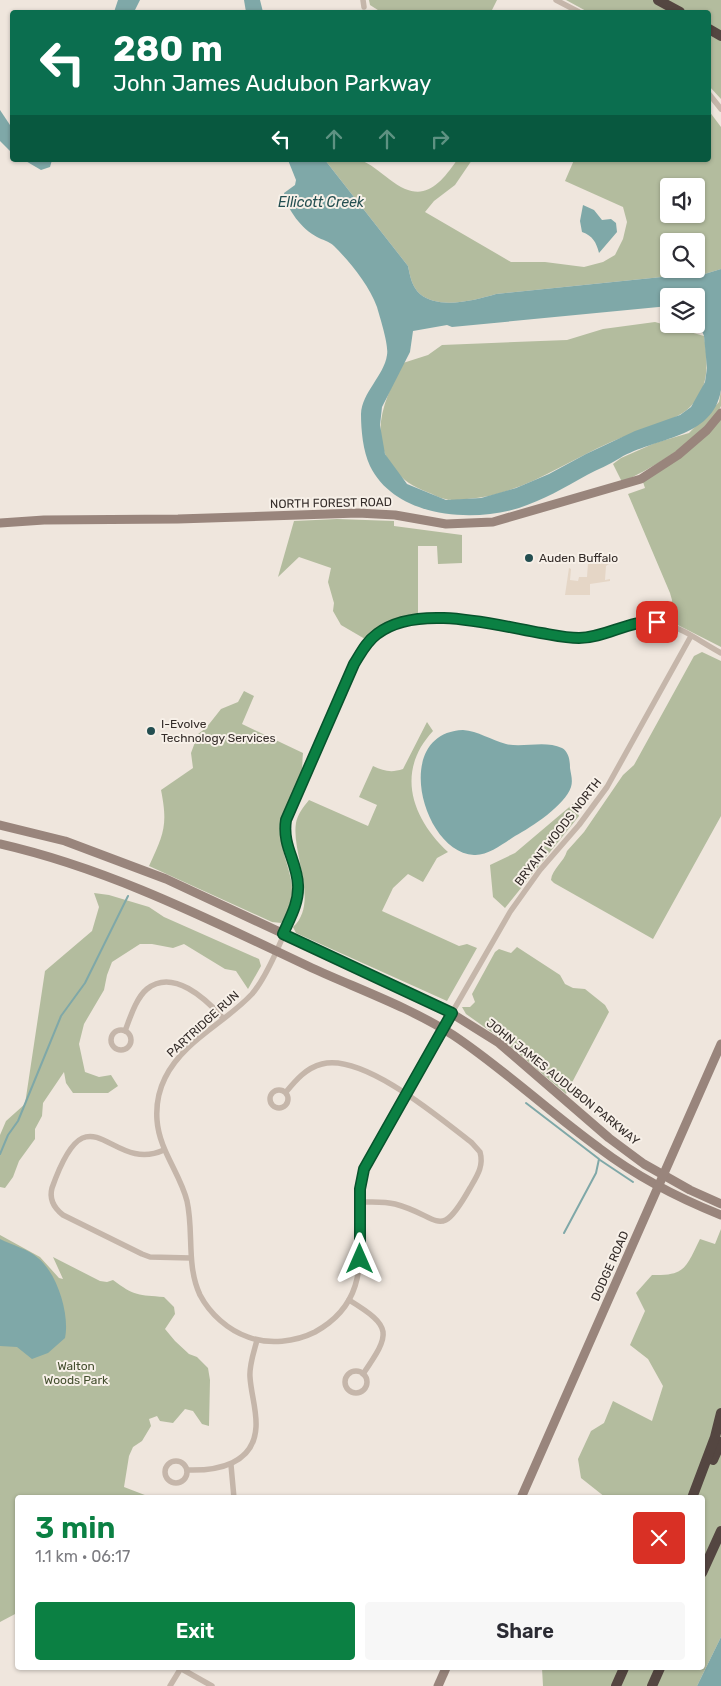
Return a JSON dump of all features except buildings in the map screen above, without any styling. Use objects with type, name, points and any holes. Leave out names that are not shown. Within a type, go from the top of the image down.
[{"type":"highway","points":[[658,0],[676,10]]},
{"type":"highway","points":[[693,1495],[715,1437],[721,1413]]},
{"type":"highway","points":[[698,1495],[721,1442]]},
{"type":"highway","points":[[705,1567],[721,1531]]},
{"type":"highway","points":[[705,1569],[721,1545]]},
{"type":"highway","points":[[616,1686],[623,1670]]},
{"type":"highway","points":[[652,1686],[659,1670]]},
{"type":"main road","name":"NORTH FOREST ROAD","points":[[0,524],[38,520],[178,519],[358,513],[395,515],[446,524],[485,523],[636,481],[678,455],[707,430],[721,413]]},
{"type":"main road","name":"JOHN JAMES AUDUBON PARKWAY","points":[[0,825],[65,841],[166,879],[452,1013],[499,1044],[609,1138],[663,1176],[721,1204]]},
{"type":"main road","points":[[0,844],[99,872],[138,888],[442,1029],[490,1061],[601,1150],[659,1186],[721,1215]]},
{"type":"main road","points":[[99,872],[106,855]]},
{"type":"main road","name":"DODGE ROAD","points":[[522,1495],[721,1044]]},
{"type":"main road","points":[[438,1686],[445,1670]]},
{"type":"street","points":[[363,0],[364,7]]},
{"type":"street","points":[[556,0],[575,10]]},
{"type":"street","points":[[711,96],[721,109]]},
{"type":"street","name":"PARTRIDGE RUN","points":[[442,1029],[364,1169],[360,1202],[360,1267],[349,1300],[329,1322],[310,1334],[278,1342],[257,1340],[236,1331],[214,1315],[200,1295],[195,1282],[191,1258],[191,1226],[187,1201],[176,1172],[164,1150],[157,1119],[158,1101],[164,1080],[178,1057],[257,987],[296,906],[298,893],[297,878],[285,839],[288,812],[354,664],[365,645],[376,634],[401,622],[442,619],[486,623],[577,638],[640,623],[654,622],[670,626],[721,653]]},
{"type":"street","name":"BRYANT WOODS NORTH","points":[[442,1029],[514,904],[540,870],[586,817],[607,787],[690,636]]},
{"type":"street","points":[[125,1031],[142,994],[154,985],[164,982],[177,984],[204,998],[223,1018]]},
{"type":"street","points":[[286,1092],[312,1067],[331,1062],[346,1064],[407,1092],[477,1147],[482,1158],[480,1169],[455,1214],[446,1221],[434,1221],[396,1204],[360,1202]]},
{"type":"street","points":[[164,1150],[143,1156],[95,1136],[81,1137],[72,1146],[52,1188],[53,1205],[62,1215],[142,1254],[150,1257],[191,1258]]},
{"type":"street","points":[[349,1300],[373,1315],[383,1329],[381,1347],[363,1374]]},
{"type":"street","points":[[187,1470],[219,1469],[231,1465],[245,1453],[255,1433],[256,1420],[250,1376],[257,1340]]},
{"type":"street","points":[[231,1465],[234,1495]]},
{"type":"street","points":[[170,1686],[179,1670]]},
{"type":"street","points":[[184,1670],[212,1686]]},
{"type":"green space","points":[[369,0],[497,0],[492,10],[378,10],[370,5]]},
{"type":"green space","points":[[566,0],[721,0],[721,99],[711,88],[711,10],[584,10]]},
{"type":"green space","points":[[711,114],[721,127],[721,269],[705,274],[705,233],[660,233],[660,277],[496,294],[468,301],[437,302],[428,299],[417,291],[408,266],[327,162],[365,162],[400,187],[419,192],[428,190],[435,185],[456,162],[471,162],[455,185],[434,201],[425,212],[511,262],[545,262],[584,267],[603,262],[615,255],[623,239],[627,222],[623,207],[565,181],[573,162],[711,162]]},
{"type":"green space","points":[[655,322],[660,323],[660,333],[694,333],[704,336],[707,364],[706,374],[697,400],[683,413],[674,418],[593,450],[524,485],[487,496],[453,500],[443,498],[413,485],[394,469],[386,456],[380,429],[386,402],[403,363],[428,355],[442,345],[567,340],[603,329]]},
{"type":"green space","points":[[721,390],[721,406],[714,417],[692,440],[648,469],[622,482],[613,464],[621,458],[655,443],[689,433],[719,402]]},
{"type":"green space","points":[[721,418],[721,647],[670,621],[672,600],[670,593],[628,494],[645,488],[643,482]]},
{"type":"green space","points":[[337,519],[394,521],[394,526],[462,535],[462,563],[438,564],[437,546],[418,546],[418,616],[388,622],[365,639],[341,625],[333,611],[334,603],[328,582],[331,568],[299,557],[278,577],[294,521]]},
{"type":"green space","points":[[702,652],[721,661],[721,816],[653,939],[551,880],[567,851],[584,832],[623,775],[634,765],[694,656]]},
{"type":"green space","points":[[244,691],[254,696],[242,724],[303,753],[301,773],[285,810],[281,826],[282,846],[293,891],[289,913],[281,923],[272,922],[149,866],[163,829],[164,812],[161,790],[193,768],[191,753],[198,734],[206,728],[221,709],[238,702]]},
{"type":"green space","points":[[427,722],[433,731],[421,747],[414,762],[413,794],[417,810],[425,825],[448,852],[437,858],[423,882],[408,874],[393,888],[382,911],[459,946],[467,944],[477,948],[447,1001],[296,933],[293,927],[301,917],[304,905],[303,877],[296,835],[296,823],[301,811],[309,800],[368,826],[377,805],[359,797],[373,766],[388,771],[403,769]]},
{"type":"green space","points":[[574,803],[579,816],[505,908],[493,897],[490,865],[515,853]]},
{"type":"green space","points":[[94,893],[109,895],[149,907],[164,917],[259,959],[261,966],[248,989],[236,971],[225,969],[184,944],[173,948],[140,944],[112,962],[104,990],[84,1024],[79,1044],[85,1072],[99,1077],[111,1075],[118,1086],[108,1093],[73,1093],[66,1083],[64,1072],[43,1103],[42,1116],[35,1129],[35,1139],[19,1161],[13,1177],[5,1188],[0,1187],[0,1135],[6,1121],[25,1104],[45,971],[92,931],[99,907]]},
{"type":"green space","points":[[517,947],[560,975],[565,984],[573,988],[585,989],[605,1005],[609,1012],[566,1094],[504,1041],[466,1014],[462,1007],[470,1007],[475,1002],[472,994],[495,952],[499,949],[511,953]]},
{"type":"green space","points":[[721,1229],[721,1637],[705,1670],[705,1495],[602,1495],[581,1478],[578,1459],[591,1431],[604,1423],[613,1401],[652,1421],[663,1386],[648,1359],[630,1345],[645,1311],[636,1293],[652,1275],[672,1274],[684,1268],[700,1239],[715,1244]]},
{"type":"green space","name":"Walton Woods Park","points":[[0,1235],[40,1257],[59,1278],[63,1279],[53,1257],[100,1281],[107,1282],[113,1280],[137,1294],[164,1297],[174,1307],[175,1314],[165,1329],[189,1354],[197,1357],[208,1368],[210,1380],[209,1426],[202,1424],[193,1411],[185,1409],[173,1423],[160,1421],[157,1416],[149,1419],[151,1426],[142,1441],[133,1447],[129,1456],[124,1487],[145,1495],[15,1495],[15,1614],[0,1622]]},
{"type":"green space","points":[[542,1670],[705,1670],[697,1686],[543,1686]]},
{"type":"shaded area","points":[[588,563],[609,564],[606,566],[605,580],[610,579],[610,581],[590,584],[590,595],[565,595],[569,568],[571,569],[570,580],[578,581],[579,577],[587,577]]},
{"type":"water","points":[[118,0],[140,0],[135,10],[115,10]]},
{"type":"water","points":[[244,0],[260,0],[262,10],[246,10]]},
{"type":"water","points":[[0,110],[10,125],[10,151],[0,141]]},
{"type":"water","points":[[27,162],[51,162],[50,167],[41,170]]},
{"type":"water","name":"Ellicott Creek","points":[[289,162],[327,162],[408,266],[417,291],[428,299],[437,302],[458,302],[496,294],[660,277],[705,278],[705,274],[721,269],[721,390],[716,406],[707,418],[695,428],[634,451],[537,501],[519,508],[500,513],[457,515],[415,506],[397,496],[382,483],[370,466],[362,434],[362,406],[382,370],[387,355],[386,338],[374,299],[358,274],[332,244],[311,234],[296,218],[288,206],[284,193],[295,185],[296,180]],"holes":[[[660,288],[705,288],[704,336],[707,368],[705,382],[691,407],[680,415],[635,431],[549,474],[516,488],[481,498],[446,500],[407,484],[385,454],[380,425],[382,407],[410,352],[413,331],[447,325],[452,327],[660,307]]]},
{"type":"water","points":[[583,205],[594,210],[602,220],[611,219],[616,223],[617,232],[599,253],[594,240],[582,232],[580,221]]},
{"type":"water","points":[[463,730],[474,732],[506,744],[541,744],[562,748],[569,757],[570,762],[572,784],[568,794],[562,801],[530,827],[496,848],[479,855],[456,849],[440,835],[429,815],[422,792],[421,770],[427,750],[441,736]]},
{"type":"water","points":[[0,1239],[30,1252],[45,1265],[51,1273],[64,1306],[66,1317],[65,1338],[48,1353],[32,1359],[17,1347],[0,1346]]},
{"type":"water","points":[[721,1637],[721,1686],[697,1686]]},
{"type":"waterway","points":[[0,1154],[8,1135],[18,1121],[61,1016],[85,983],[128,896]]},
{"type":"waterway","points":[[526,1103],[599,1159],[596,1173],[564,1233]]},
{"type":"waterway","points":[[600,1160],[633,1182]]},
{"type":"place","name":"Auden Buffalo","points":[[529,558]]},
{"type":"place","name":"I-Evolve Technology Services","points":[[151,731]]},
{"type":"route","points":[[360,1259],[360,1189],[364,1169],[370,1155],[452,1013],[283,934],[296,906],[298,893],[297,878],[285,839],[288,812],[354,664],[365,645],[376,634],[395,624],[412,620],[442,619],[470,621],[577,638],[588,637],[640,623],[657,622]]}]
